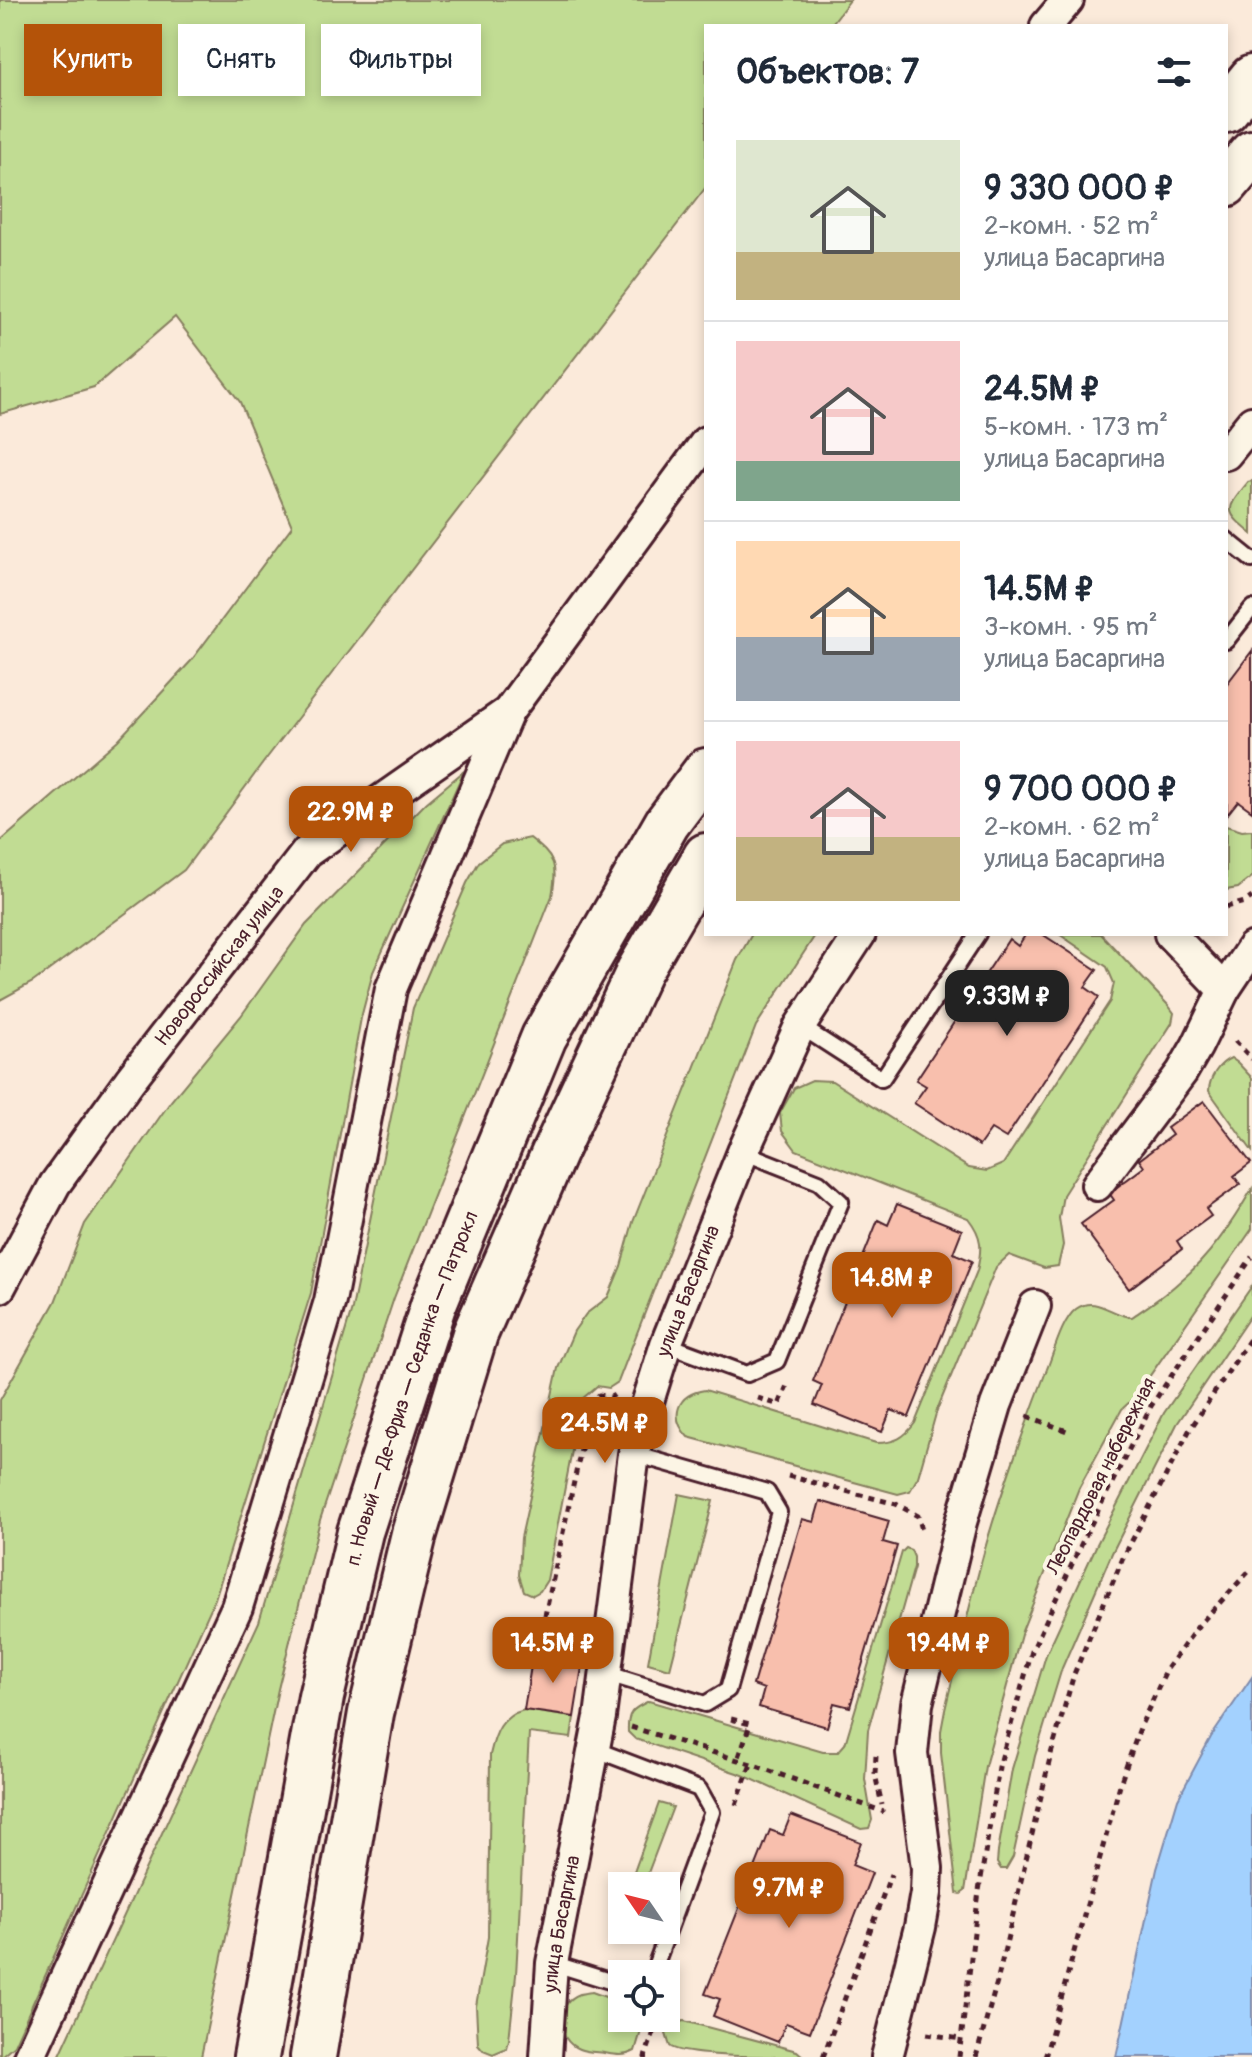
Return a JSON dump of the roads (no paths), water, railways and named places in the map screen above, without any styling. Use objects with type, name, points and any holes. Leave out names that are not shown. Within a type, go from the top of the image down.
[{"type":"highway","points":[[1228,108],[1252,78]]},
{"type":"highway","points":[[1228,182],[1252,153]]},
{"type":"highway","name":"п. Новый — Де-Фриз — Седанка — Патрокл","points":[[256,2057],[321,1697],[357,1547],[433,1306],[544,1037],[667,823],[704,774]]},
{"type":"highway","name":"п. Новый — Де-Фриз — Седанка — Патрокл","points":[[313,2057],[371,1713],[414,1534],[475,1334],[554,1153],[639,971],[704,859]]},
{"type":"street","points":[[1048,24],[1068,0]]},
{"type":"street","name":"Новороссийская улица","points":[[0,1287],[55,1184],[130,1080],[307,852],[508,712],[704,445]]},
{"type":"street","points":[[29,2057],[237,1607],[330,1301],[391,989],[508,712]]},
{"type":"street","name":"улица Басаргина","points":[[546,2057],[552,1963],[600,1717],[634,1454],[642,1419],[666,1344],[743,1152],[800,1026],[859,936]]},
{"type":"street","points":[[1172,936],[1224,990]]},
{"type":"street","points":[[1097,1185],[1182,1072],[1224,990],[1252,948]]},
{"type":"street","points":[[887,2057],[926,1893],[927,1868],[912,1753],[917,1704],[961,1522],[996,1405],[1035,1306]]},
{"type":"lane","points":[[1228,541],[1252,560]]},
{"type":"lane","points":[[1228,638],[1252,608]]},
{"type":"lane","points":[[800,1026],[882,1079],[977,936]]},
{"type":"lane","points":[[666,1344],[747,1374],[777,1361],[841,1202],[819,1182],[743,1152]]},
{"type":"lane","points":[[605,1673],[705,1704],[728,1690],[779,1512],[767,1492],[634,1454]]},
{"type":"lane","points":[[594,1749],[699,1789],[712,1812],[657,1960]]},
{"type":"lane","points":[[552,1963],[608,1981]]},
{"type":"water","points":[[1252,1677],[1252,2057],[1116,2057],[1157,1869],[1178,1799],[1211,1737]]}]
